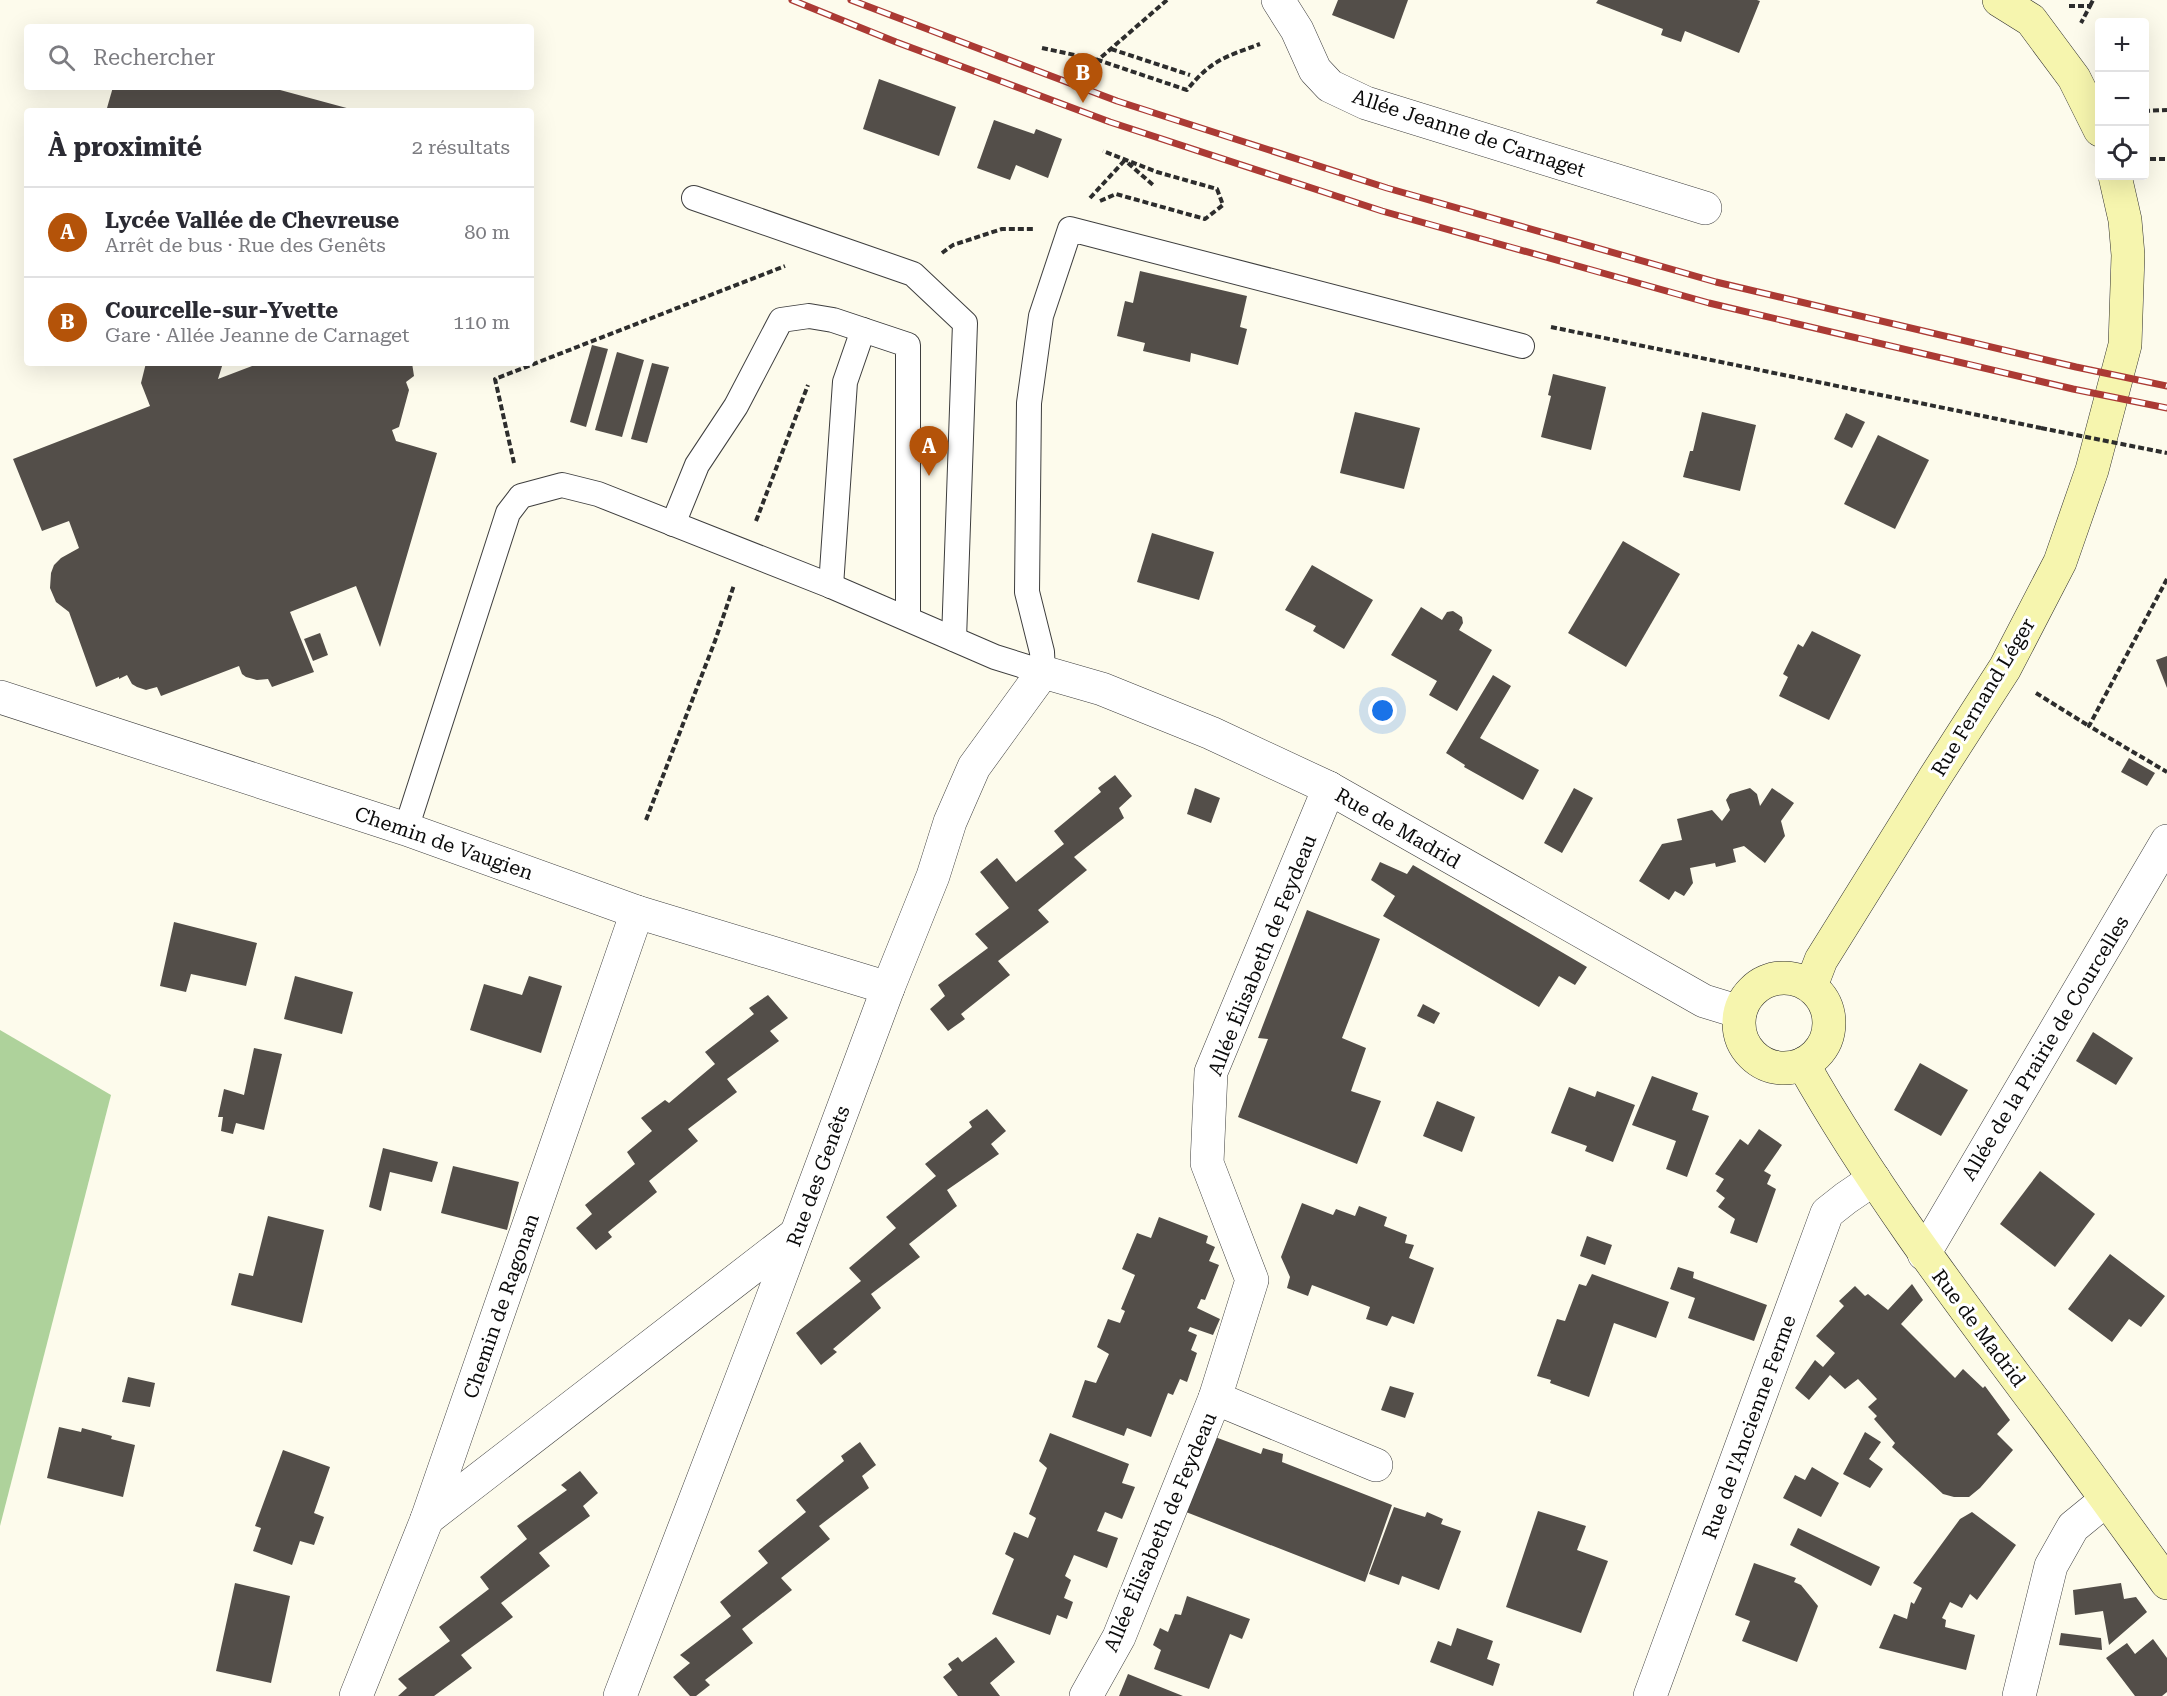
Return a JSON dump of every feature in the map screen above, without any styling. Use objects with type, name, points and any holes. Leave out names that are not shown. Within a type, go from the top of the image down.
[{"type":"street","name":"Allée Jeanne de Carnaget","points":[[1278,0],[1297,30],[1315,70],[1330,86],[1366,103],[1705,208]]},
{"type":"street","points":[[1999,0],[2031,20],[2074,78],[2098,126]]},
{"type":"street","name":"Rue Fernand Léger","points":[[1811,986],[1821,960],[2005,668],[2060,562],[2092,470],[2125,345],[2128,255],[2125,220],[2116,180]]},
{"type":"street","name":"Rue de Madrid","points":[[1043,672],[1102,689],[1211,733],[1329,789],[1704,1001],[1740,1012]]},
{"type":"street","name":"Rue des Genêts","points":[[620,1696],[888,988],[933,876],[950,822],[974,767],[1043,672]]},
{"type":"street","name":"Chemin de Vaugien","points":[[0,697],[406,829],[637,912],[888,988]]},
{"type":"street","name":"Allée Élisabeth de Feydeau","points":[[1086,1696],[1119,1637],[1215,1398],[1252,1280],[1207,1163],[1211,1071],[1329,789]]},
{"type":"street","name":"Allée de la Prairie de Courcelles","points":[[1924,1254],[2167,841]]},
{"type":"street","name":"Chemin de Ragonan","points":[[356,1696],[427,1519],[637,912]]},
{"type":"street","points":[[1783,977],[1798,979],[1811,986],[1826,1005],[1829,1019],[1828,1032],[1823,1046],[1815,1056],[1803,1064],[1789,1068],[1774,1067],[1761,1062],[1750,1053],[1742,1041],[1739,1026],[1740,1012],[1746,998],[1756,987],[1769,980],[1783,977]]},
{"type":"street","name":"Rue de Madrid","points":[[1803,1064],[1874,1179],[1924,1254],[2167,1583]]},
{"type":"street","name":"Rue de l'Ancienne Ferme","points":[[1650,1696],[1827,1213],[1874,1179]]},
{"type":"street","points":[[427,1519],[796,1234]]},
{"type":"street","name":"Allée Élisabeth de Feydeau","points":[[1215,1398],[1376,1465]]},
{"type":"street","points":[[2019,1696],[2051,1566],[2073,1527],[2106,1500]]},
{"type":"lane","points":[[694,198],[912,274],[965,323],[954,639]]},
{"type":"lane","points":[[406,829],[508,513],[521,496],[562,485],[598,494],[831,586],[995,657],[1043,672],[1042,652],[1027,592],[1029,403],[1041,316],[1070,230],[1522,346]]},
{"type":"lane","points":[[673,524],[697,465],[736,406],[781,320],[808,316],[833,320],[908,345],[908,618]]},
{"type":"lane","points":[[831,586],[845,382],[863,330]]},
{"type":"path","points":[[1098,60],[1167,0]]},
{"type":"path","points":[[2080,25],[2093,0]]},
{"type":"path","points":[[2068,6],[2090,6]]},
{"type":"path","points":[[1042,48],[1098,60],[1188,90],[1202,72],[1220,59],[1297,30]]},
{"type":"path","points":[[1111,49],[1190,75]]},
{"type":"path","points":[[2149,111],[2167,110]]},
{"type":"path","points":[[1103,151],[1157,172],[1217,189],[1223,206],[1205,219],[1116,194]]},
{"type":"path","points":[[2149,159],[2167,159]]},
{"type":"path","points":[[1125,160],[1154,185]]},
{"type":"path","points":[[1085,203],[1125,160]]},
{"type":"path","points":[[912,274],[953,245],[1002,230],[1070,230]]},
{"type":"path","points":[[534,364],[786,265]]},
{"type":"path","points":[[1540,324],[2167,453]]},
{"type":"path","points":[[521,496],[495,379],[528,366]]},
{"type":"path","points":[[646,820],[715,641],[745,552],[812,375]]},
{"type":"path","points":[[2089,726],[2167,579]]},
{"type":"path","points":[[2030,689],[2167,772]]},
{"type":"green space","points":[[0,1030],[111,1095],[0,1526]]},
{"type":"building","points":[[1338,0],[1408,0],[1394,39],[1332,15]]},
{"type":"building","points":[[1598,0],[1760,1],[1739,53],[1685,31],[1681,42],[1661,35],[1663,29],[1596,3]]},
{"type":"building","points":[[879,79],[956,107],[939,156],[863,129]]},
{"type":"building","points":[[112,90],[280,90],[347,108],[107,108]]},
{"type":"building","points":[[994,120],[1034,134],[1036,129],[1062,139],[1048,178],[1016,165],[1010,180],[977,168]]},
{"type":"building","points":[[1140,271],[1247,296],[1240,327],[1247,329],[1238,365],[1191,353],[1190,362],[1143,351],[1145,343],[1117,336],[1125,301],[1133,303]]},
{"type":"building","points":[[592,345],[608,349],[586,427],[570,422]]},
{"type":"building","points":[[617,352],[644,360],[622,437],[595,430]]},
{"type":"building","points":[[652,363],[669,367],[647,443],[631,439]]},
{"type":"building","points":[[145,366],[222,366],[218,379],[252,366],[412,366],[414,376],[406,382],[409,390],[399,427],[392,430],[396,441],[437,453],[380,647],[356,586],[290,612],[314,672],[272,687],[268,679],[257,680],[246,677],[239,666],[161,696],[157,687],[146,690],[137,687],[132,684],[127,675],[96,687],[69,612],[56,602],[50,588],[54,565],[61,558],[79,548],[69,521],[42,531],[13,459],[150,406],[141,383]]},
{"type":"building","points":[[1553,374],[1606,387],[1591,450],[1541,437],[1551,396],[1548,395]]},
{"type":"building","points":[[1355,412],[1420,428],[1404,489],[1340,473]]},
{"type":"building","points":[[1702,412],[1756,425],[1740,491],[1683,477],[1690,451],[1693,451]]},
{"type":"building","points":[[1846,413],[1865,422],[1852,448],[1834,439]]},
{"type":"building","points":[[1878,435],[1929,460],[1895,529],[1844,504]]},
{"type":"building","points":[[1152,533],[1214,552],[1199,600],[1137,582]]},
{"type":"building","points":[[1623,541],[1680,574],[1626,667],[1568,633]]},
{"type":"building","points":[[1312,565],[1373,600],[1344,649],[1313,631],[1316,626],[1285,610]]},
{"type":"building","points":[[1421,607],[1442,620],[1447,612],[1453,611],[1462,617],[1463,623],[1459,630],[1492,650],[1457,711],[1429,695],[1437,681],[1391,655]]},
{"type":"building","points":[[1812,631],[1861,655],[1829,720],[1779,696],[1788,677],[1783,674],[1798,644],[1803,647]]},
{"type":"building","points":[[320,633],[328,655],[313,661],[304,639]]},
{"type":"building","points":[[2167,656],[2167,688],[2156,660]]},
{"type":"building","points":[[1493,675],[1511,686],[1480,738],[1539,770],[1523,800],[1464,767],[1465,765],[1446,753]]},
{"type":"building","points":[[2129,758],[2155,773],[2147,786],[2121,772]]},
{"type":"building","points":[[1115,775],[1132,796],[1119,808],[1124,818],[1074,857],[1087,870],[1038,910],[1049,922],[998,961],[1010,975],[961,1014],[965,1019],[948,1031],[930,1009],[945,996],[938,985],[988,948],[975,934],[1009,908],[980,872],[997,858],[1016,882],[1064,844],[1054,831],[1101,792],[1098,788]]},
{"type":"building","points":[[1195,788],[1220,798],[1211,823],[1187,814]]},
{"type":"building","points":[[1574,788],[1593,798],[1562,853],[1544,843]]},
{"type":"building","points":[[1750,788],[1757,794],[1760,806],[1772,788],[1794,803],[1781,821],[1785,836],[1765,863],[1744,846],[1733,849],[1736,862],[1716,867],[1715,863],[1690,868],[1693,883],[1684,896],[1675,891],[1669,900],[1639,881],[1662,844],[1682,840],[1677,819],[1712,810],[1722,821],[1730,810],[1726,800],[1730,794]]},
{"type":"building","points":[[1380,862],[1407,874],[1413,865],[1587,967],[1575,985],[1559,976],[1539,1007],[1383,916],[1395,896],[1371,880]]},
{"type":"building","points":[[1307,910],[1380,939],[1342,1038],[1366,1048],[1351,1091],[1381,1101],[1357,1164],[1238,1117],[1268,1039],[1258,1038]]},
{"type":"building","points":[[174,922],[257,943],[246,986],[191,974],[186,992],[160,986]]},
{"type":"building","points":[[295,976],[353,992],[342,1034],[284,1019]]},
{"type":"building","points":[[529,976],[562,986],[541,1053],[470,1030],[484,984],[522,995]]},
{"type":"building","points":[[768,995],[788,1018],[770,1031],[779,1041],[727,1079],[737,1092],[688,1129],[698,1141],[649,1181],[657,1192],[608,1232],[612,1237],[596,1250],[576,1228],[592,1214],[585,1205],[635,1164],[627,1152],[652,1131],[641,1118],[665,1100],[669,1103],[715,1064],[705,1052],[754,1014],[749,1008]]},
{"type":"building","points":[[1423,1004],[1440,1013],[1434,1024],[1417,1016]]},
{"type":"building","points":[[2093,1032],[2133,1058],[2116,1085],[2076,1061]]},
{"type":"building","points":[[254,1048],[282,1054],[264,1130],[236,1123],[233,1134],[221,1131],[223,1117],[218,1117],[224,1089],[244,1095]]},
{"type":"building","points":[[1920,1063],[1968,1090],[1941,1136],[1894,1110]]},
{"type":"building","points":[[1652,1076],[1698,1093],[1692,1110],[1709,1116],[1687,1177],[1666,1169],[1676,1141],[1632,1125]]},
{"type":"building","points":[[1569,1087],[1595,1097],[1597,1091],[1635,1105],[1613,1162],[1585,1151],[1587,1146],[1551,1133]]},
{"type":"building","points":[[1437,1101],[1475,1117],[1462,1152],[1423,1136]]},
{"type":"building","points":[[987,1109],[1006,1131],[991,1144],[999,1154],[947,1190],[957,1206],[909,1244],[920,1257],[871,1294],[881,1308],[833,1349],[837,1352],[821,1365],[796,1333],[861,1281],[849,1268],[896,1228],[886,1217],[936,1176],[925,1164],[972,1127],[969,1122]]},
{"type":"building","points":[[1759,1129],[1782,1145],[1764,1171],[1771,1175],[1767,1184],[1776,1189],[1757,1243],[1730,1233],[1735,1219],[1718,1207],[1725,1198],[1716,1191],[1724,1179],[1715,1174],[1740,1139],[1748,1145]]},
{"type":"building","points":[[383,1148],[438,1162],[432,1182],[390,1172],[381,1211],[369,1207]]},
{"type":"building","points":[[453,1166],[519,1182],[507,1230],[441,1213]]},
{"type":"building","points":[[2040,1171],[2095,1214],[2055,1267],[2000,1224]]},
{"type":"building","points":[[1302,1203],[1333,1215],[1336,1209],[1355,1216],[1359,1206],[1387,1217],[1384,1226],[1407,1235],[1405,1243],[1414,1245],[1409,1258],[1434,1268],[1414,1324],[1392,1316],[1387,1326],[1366,1319],[1370,1307],[1312,1285],[1308,1296],[1287,1288],[1290,1277],[1281,1257]]},
{"type":"building","points":[[268,1216],[324,1230],[302,1323],[231,1305],[239,1273],[253,1276]]},
{"type":"building","points":[[1159,1217],[1208,1236],[1206,1243],[1215,1247],[1209,1261],[1219,1265],[1205,1300],[1201,1299],[1197,1308],[1220,1319],[1213,1335],[1190,1327],[1188,1331],[1197,1335],[1191,1350],[1197,1353],[1187,1382],[1180,1379],[1173,1395],[1168,1393],[1151,1437],[1127,1428],[1124,1436],[1072,1417],[1085,1380],[1096,1383],[1109,1354],[1097,1347],[1108,1319],[1120,1323],[1125,1311],[1121,1309],[1135,1275],[1122,1269],[1137,1233],[1151,1238]]},
{"type":"building","points":[[1587,1236],[1612,1245],[1605,1265],[1580,1256]]},
{"type":"building","points":[[2110,1254],[2165,1296],[2141,1327],[2129,1319],[2112,1342],[2068,1309]]},
{"type":"building","points":[[1678,1267],[1694,1272],[1693,1278],[1767,1305],[1754,1341],[1688,1318],[1695,1298],[1670,1289]]},
{"type":"building","points":[[1592,1274],[1669,1302],[1656,1338],[1614,1323],[1589,1397],[1537,1376],[1557,1319],[1565,1321],[1579,1284],[1586,1286]]},
{"type":"building","points":[[1912,1284],[1923,1300],[1901,1324],[1955,1378],[1963,1369],[1983,1388],[1985,1386],[2010,1420],[1997,1434],[2013,1450],[1980,1488],[1969,1497],[1943,1494],[1892,1447],[1895,1443],[1874,1419],[1877,1416],[1868,1407],[1877,1399],[1858,1379],[1845,1389],[1830,1375],[1809,1400],[1795,1388],[1815,1360],[1823,1367],[1835,1353],[1816,1336],[1844,1306],[1839,1301],[1855,1286],[1865,1296],[1868,1294],[1888,1310]]},
{"type":"building","points":[[128,1377],[155,1383],[150,1407],[122,1402]]},
{"type":"building","points":[[1390,1386],[1414,1393],[1405,1418],[1381,1410]]},
{"type":"building","points":[[59,1427],[81,1432],[82,1428],[135,1445],[123,1497],[47,1478]]},
{"type":"building","points":[[1865,1432],[1881,1442],[1869,1459],[1883,1469],[1870,1488],[1843,1474]]},
{"type":"building","points":[[1050,1433],[1129,1464],[1122,1483],[1135,1487],[1122,1519],[1105,1512],[1097,1531],[1118,1538],[1107,1568],[1074,1555],[1065,1576],[1071,1580],[1064,1598],[1073,1602],[1067,1619],[1057,1615],[1050,1635],[992,1614],[1014,1559],[1005,1554],[1014,1532],[1028,1538],[1036,1518],[1029,1514],[1047,1468],[1039,1461]]},
{"type":"building","points":[[1215,1437],[1261,1454],[1263,1448],[1283,1454],[1282,1462],[1392,1505],[1365,1582],[1186,1512]]},
{"type":"building","points":[[860,1442],[876,1465],[862,1476],[869,1488],[819,1526],[830,1539],[781,1578],[792,1590],[742,1629],[753,1643],[705,1680],[710,1685],[696,1696],[690,1696],[673,1677],[690,1663],[680,1655],[731,1616],[720,1602],[768,1563],[758,1551],[806,1512],[796,1500],[844,1461],[841,1456]]},
{"type":"building","points":[[283,1450],[330,1467],[314,1513],[324,1517],[314,1545],[300,1541],[292,1565],[253,1551],[261,1528],[255,1526]]},
{"type":"building","points":[[1812,1467],[1839,1483],[1821,1517],[1783,1498],[1795,1475],[1805,1480]]},
{"type":"building","points":[[580,1471],[598,1493],[583,1506],[590,1516],[539,1553],[550,1566],[501,1603],[513,1617],[461,1655],[472,1668],[434,1696],[398,1696],[407,1688],[398,1679],[450,1641],[439,1627],[489,1589],[480,1577],[527,1539],[517,1526],[567,1490],[561,1485]]},
{"type":"building","points":[[1394,1507],[1425,1517],[1427,1512],[1443,1519],[1441,1524],[1461,1531],[1439,1590],[1402,1576],[1399,1585],[1369,1574]]},
{"type":"building","points":[[1538,1511],[1586,1526],[1577,1550],[1608,1561],[1581,1633],[1506,1607]]},
{"type":"building","points":[[1972,1512],[2016,1545],[1977,1600],[1970,1594],[1962,1608],[1950,1602],[1942,1618],[1946,1620],[1945,1627],[1975,1635],[1966,1670],[1879,1648],[1894,1614],[1907,1619],[1911,1602],[1914,1604],[1922,1588],[1913,1583],[1960,1519]]},
{"type":"building","points":[[1798,1528],[1880,1567],[1871,1586],[1790,1545]]},
{"type":"building","points":[[1754,1563],[1796,1578],[1794,1582],[1801,1585],[1818,1606],[1797,1662],[1742,1641],[1750,1621],[1735,1615]]},
{"type":"building","points":[[235,1583],[290,1596],[271,1683],[216,1671]]},
{"type":"building","points":[[2121,1583],[2124,1599],[2136,1597],[2147,1612],[2109,1645],[2103,1611],[2075,1615],[2073,1590]]},
{"type":"building","points":[[1187,1596],[1250,1619],[1242,1639],[1230,1634],[1209,1689],[1154,1669],[1161,1650],[1153,1645],[1160,1628],[1168,1632],[1175,1614],[1181,1615]]},
{"type":"building","points":[[1457,1628],[1493,1641],[1487,1659],[1500,1664],[1493,1686],[1430,1662],[1438,1641],[1451,1646]]},
{"type":"building","points":[[2061,1633],[2101,1638],[2102,1650],[2059,1645]]},
{"type":"building","points":[[996,1637],[1015,1662],[990,1683],[1000,1696],[958,1696],[943,1677],[952,1670],[948,1664],[958,1657],[962,1662]]},
{"type":"building","points":[[2153,1639],[2167,1658],[2167,1692],[2162,1696],[2135,1696],[2106,1658],[2127,1643],[2135,1654]]},
{"type":"building","points":[[1128,1674],[1183,1696],[1119,1696]]},
{"type":"railway","points":[[792,0],[896,42],[1110,122],[1382,211],[1709,303],[2073,389],[2167,408]]},
{"type":"railway","points":[[851,0],[1117,101],[1387,188],[1716,282],[2076,367],[2167,386]]},
{"type":"place","name":"Courcelle-sur-Yvette","points":[[1083,103]]},
{"type":"place","name":"Lycée Vallée de Chevreuse","points":[[929,476]]}]
